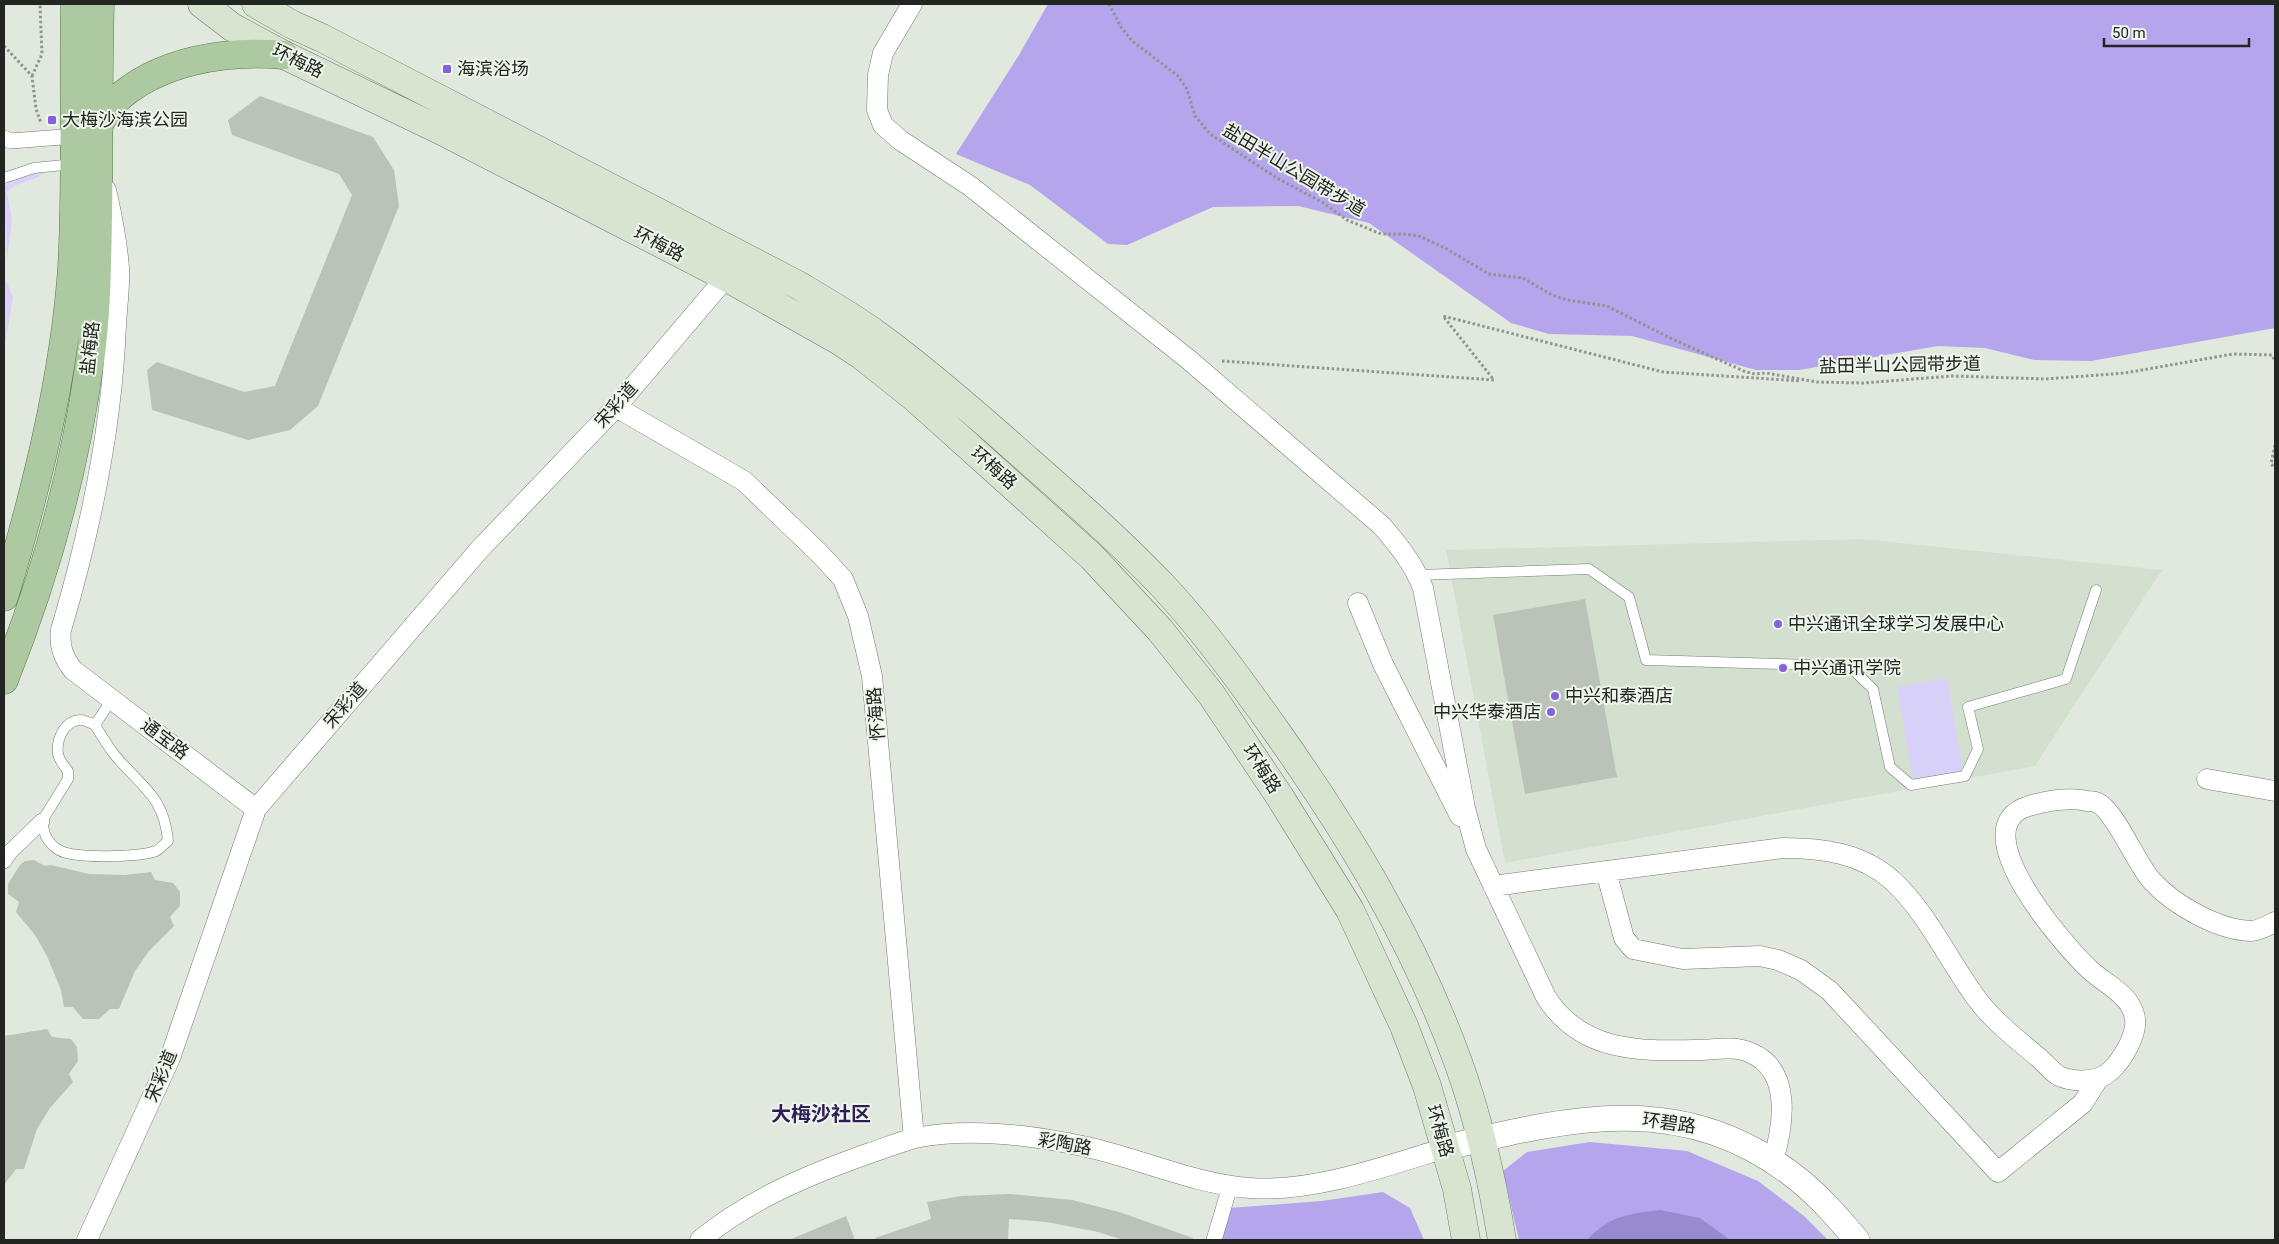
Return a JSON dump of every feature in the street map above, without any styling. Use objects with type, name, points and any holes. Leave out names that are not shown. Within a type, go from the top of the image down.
[{"type":"main road","name":"盐梅路","points":[[4,680],[47,557],[72,457],[90,366],[97,269],[87,160],[76,132],[75,4]]},
{"type":"main road","name":"盐梅路","points":[[76,132],[100,4]]},
{"type":"main road","name":"环梅路","points":[[202,4],[232,27],[284,55],[448,134],[681,255],[735,267],[798,285],[874,332],[930,376],[1118,540],[1163,587],[1202,632],[1244,687],[1313,783],[1387,902],[1418,966],[1464,1078],[1482,1139],[1502,1240]]},
{"type":"main road","name":"环梅路","points":[[256,4],[292,25],[322,38],[735,267],[883,372],[1059,526],[1128,594],[1160,630],[1211,694],[1249,748],[1350,910],[1404,1026],[1433,1104],[1460,1201],[1466,1240]]},
{"type":"main road","points":[[76,132],[136,86],[162,72],[193,62],[225,55],[253,53],[284,55]]},
{"type":"main road","name":"盐梅路","points":[[4,597],[19,549],[61,363],[87,160]]},
{"type":"street","points":[[912,4],[884,53],[878,75],[878,110],[883,125],[900,140],[970,186],[1188,359],[1382,526],[1405,553],[1423,588],[1465,808],[1476,849]]},
{"type":"street","points":[[4,138],[11,141],[76,132]]},
{"type":"street","name":"通宝路","points":[[87,160],[115,229],[119,270],[115,358],[101,462],[78,567],[59,640],[62,652],[73,670],[256,809]]},
{"type":"street","name":"宋彩道","points":[[87,1240],[170,1058],[256,809],[479,550],[616,407],[735,267]]},
{"type":"street","name":"怀海路","points":[[616,407],[744,481],[842,579],[858,616],[872,676],[914,1138]]},
{"type":"street","points":[[1358,603],[1384,664],[1476,849],[1546,997],[1561,1017],[1573,1026],[1598,1040],[1622,1047],[1653,1050],[1741,1050],[1756,1055],[1769,1066],[1779,1085],[1782,1108],[1779,1139],[1774,1161]]},
{"type":"street","points":[[2207,779],[2275,791]]},
{"type":"street","points":[[1606,871],[1624,938],[1633,949],[1682,959],[1760,956],[1778,960],[1801,970],[1830,990],[1998,1172],[2084,1103],[2098,1079],[2114,1069],[2134,1034],[2136,1018],[2130,1004],[2090,970],[2061,940],[2033,903],[2013,866],[2004,838],[2007,823],[2013,816],[2026,807],[2074,798],[2099,803],[2111,815],[2152,881],[2176,900],[2210,922],[2253,931],[2275,922]]},
{"type":"street","points":[[4,861],[10,852],[42,821]]},
{"type":"street","points":[[1492,886],[1783,848],[1815,848],[1846,855],[1868,864],[1891,880],[1911,901],[1979,1001],[2019,1041],[2059,1076],[2078,1080],[2098,1079]]},
{"type":"street","name":"环碧路","points":[[1445,1148],[1568,1121],[1646,1119],[1672,1121],[1708,1129],[1743,1144],[1774,1161],[1800,1181],[1827,1206],[1857,1240]]},
{"type":"street","name":"彩陶路","points":[[700,1240],[765,1197],[822,1170],[914,1138],[966,1134],[1036,1138],[1086,1147],[1207,1182],[1270,1189],[1310,1184],[1409,1160],[1445,1148]]},
{"type":"street","points":[[1214,1240],[1230,1186]]},
{"type":"lane","points":[[4,178],[34,168],[87,160]]},
{"type":"lane","points":[[1418,575],[1589,569],[1629,597],[1646,660],[1849,666],[1873,689],[1890,767],[1910,785],[1965,776],[1978,749],[1968,707],[2066,679],[2096,590]]},
{"type":"lane","points":[[95,725],[112,699]]},
{"type":"lane","points":[[81,720],[95,725],[114,753],[138,777],[161,808],[168,841],[156,851],[119,856],[87,856],[60,851],[45,838],[42,821],[68,780],[68,771],[58,753],[62,732],[70,723],[81,720]]},
{"type":"path","points":[[40,4],[42,54],[32,76],[36,109],[41,123],[76,132]]},
{"type":"path","name":"盐田半山公园带步道","points":[[1109,4],[1121,27],[1132,42],[1177,75],[1187,89],[1195,116],[1210,134],[1277,178],[1322,202],[1347,220],[1381,234],[1419,236],[1445,248],[1489,274],[1523,278],[1552,295],[1567,300],[1607,306],[1670,338],[1746,372],[1755,374],[1766,373],[1817,382],[1863,383],[1952,376],[2046,379],[2125,373],[2233,354],[2272,355],[2275,361]]},
{"type":"path","points":[[4,46],[32,76]]},
{"type":"path","points":[[1188,359],[1494,380],[1442,316],[1663,372],[1817,382]]},
{"type":"path","points":[[2275,445],[2270,464],[2275,468]]},
{"type":"shaded area","points":[[1048,4],[2275,4],[2275,328],[2091,361],[2034,360],[1985,348],[1938,346],[1799,370],[1756,370],[1632,336],[1549,334],[1511,323],[1369,223],[1298,206],[1213,207],[1127,245],[1108,244],[1030,185],[956,154],[1019,55]]},
{"type":"shaded area","points":[[46,171],[37,178],[16,185],[7,192],[12,219],[7,260],[4,187],[17,178]]},
{"type":"shaded area","points":[[6,281],[13,297],[4,351],[4,288]]},
{"type":"shaded area","name":"中兴通讯学院","points":[[1861,539],[2162,570],[2035,766],[1505,863],[1446,550]]},
{"type":"shaded area","points":[[1947,678],[1963,771],[1913,780],[1897,687]]},
{"type":"shaded area","points":[[1590,1142],[1687,1151],[1758,1181],[1804,1216],[1828,1240],[1519,1240],[1503,1171],[1527,1152]]},
{"type":"shaded area","points":[[1383,1192],[1410,1208],[1424,1240],[1221,1240],[1229,1208],[1322,1201]]},
{"type":"shaded area","points":[[1660,1210],[1700,1218],[1730,1240],[1587,1240],[1604,1225],[1620,1217]]},
{"type":"building","points":[[260,96],[373,137],[394,170],[399,206],[318,406],[290,430],[248,440],[152,410],[147,370],[157,362],[244,392],[275,386],[352,195],[339,174],[232,135],[228,120]]},
{"type":"building","name":"中兴和泰酒店","points":[[1585,599],[1617,777],[1525,794],[1493,615]]},
{"type":"building","points":[[34,860],[45,866],[51,865],[89,874],[125,875],[151,872],[155,880],[173,883],[180,892],[180,906],[170,917],[174,926],[149,951],[135,971],[119,1009],[110,1009],[99,1019],[83,1019],[73,1007],[64,1007],[61,990],[47,956],[35,935],[16,912],[19,902],[8,894],[8,884],[20,865],[25,861]]},
{"type":"building","points":[[47,1029],[52,1037],[71,1039],[77,1047],[78,1061],[69,1074],[73,1082],[50,1108],[37,1129],[24,1169],[16,1169],[4,1185],[4,1036]]},
{"type":"building","points":[[1010,1194],[1072,1200],[1119,1212],[1193,1238],[1193,1240],[1123,1240],[1098,1232],[1047,1222],[1009,1219],[1008,1240],[876,1240],[875,1238],[931,1219],[927,1202],[961,1196]]},
{"type":"building","points":[[846,1216],[855,1240],[789,1240]]},
{"type":"place","name":"海滨浴场","points":[[447,69]]},
{"type":"place","name":"大梅沙海滨公园","points":[[52,120]]},
{"type":"place","name":"中兴通讯全球学习发展中心","points":[[1778,624]]},
{"type":"place","name":"中兴通讯学院","points":[[1783,668]]},
{"type":"place","name":"中兴和泰酒店","points":[[1555,696]]},
{"type":"place","name":"中兴华泰酒店","points":[[1551,712]]},
{"type":"district","name":"大梅沙社区","points":[[821,1114]]}]
